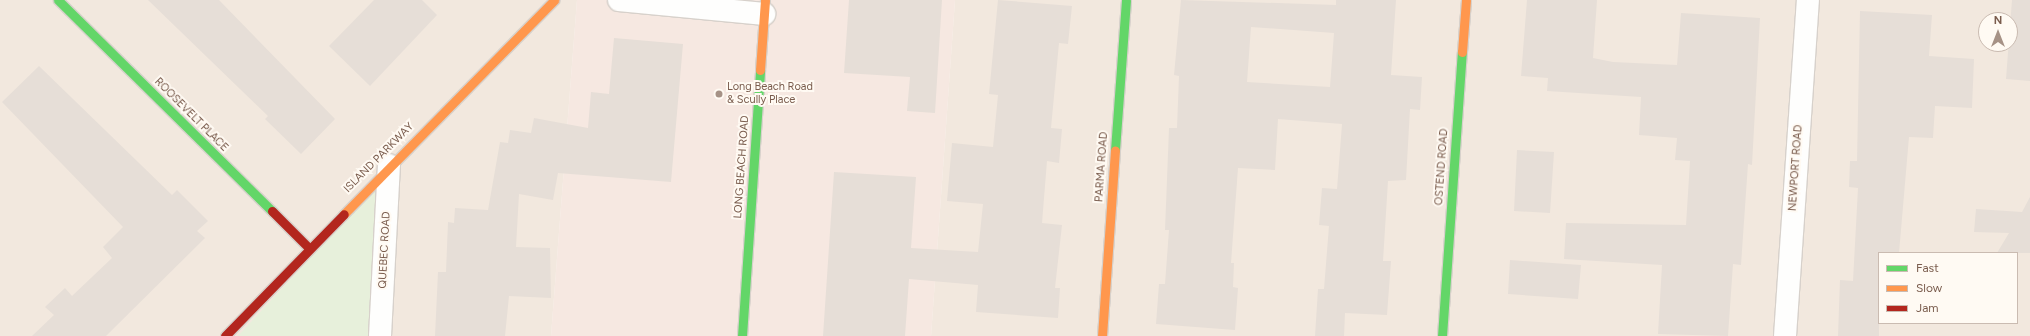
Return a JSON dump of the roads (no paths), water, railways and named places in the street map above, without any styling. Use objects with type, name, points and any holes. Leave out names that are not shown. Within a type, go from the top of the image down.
[{"type":"street","name":"ROOSEVELT PLACE","points":[[58,0],[308,247]]},
{"type":"street","name":"ISLAND PARKWAY","points":[[225,336],[308,247],[389,164],[554,0]]},
{"type":"street","points":[[619,0],[765,7]]},
{"type":"street","name":"PARMA ROAD","points":[[1102,336],[1126,0]]},
{"type":"street","name":"OSTEND ROAD","points":[[1442,336],[1466,0]]},
{"type":"street","name":"NEWPORT ROAD","points":[[1785,336],[1808,0]]},
{"type":"street","name":"LONG BEACH ROAD","points":[[742,336],[765,7]]},
{"type":"street","name":"QUEBEC ROAD","points":[[380,336],[389,164]]},
{"type":"place","name":"Long Beach Road & Scully Place","points":[[719,94]]}]
